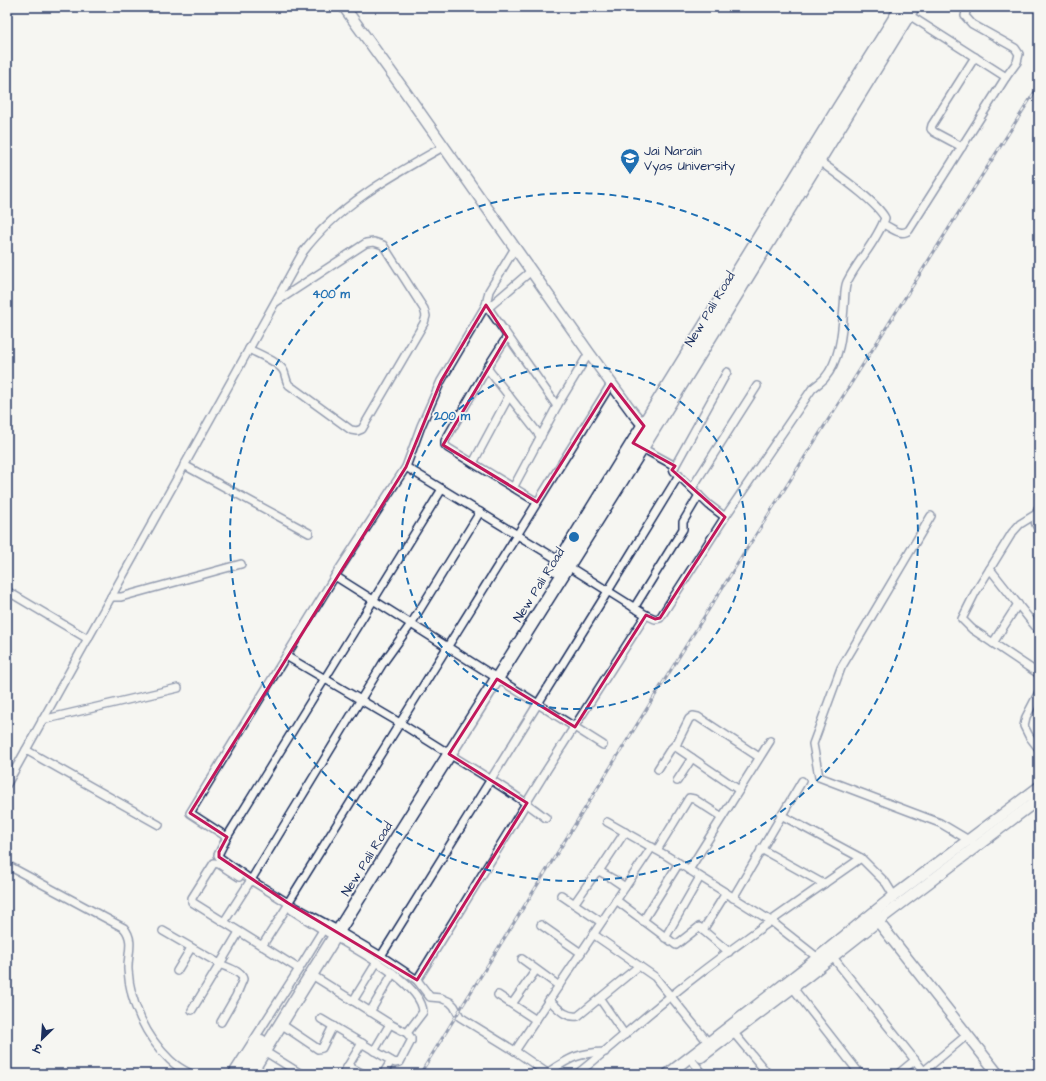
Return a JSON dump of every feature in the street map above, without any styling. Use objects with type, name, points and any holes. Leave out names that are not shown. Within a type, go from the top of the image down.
[{"type":"highway","name":"New Pali Road","points":[[564,563],[642,448],[908,10]]},
{"type":"highway","name":"New Pali Road","points":[[240,1074],[494,677],[564,563],[644,426],[838,109],[908,10]]},
{"type":"highway","name":"New Pali Road","points":[[250,1074],[312,975],[331,932]]},
{"type":"street","points":[[344,7],[611,384],[644,426]]},
{"type":"street","points":[[883,224],[901,234],[909,230],[1017,62],[1019,54],[1015,48],[972,24],[965,16],[967,7]]},
{"type":"street","points":[[908,10],[1006,77]]},
{"type":"street","points":[[962,146],[931,129],[932,125],[975,57]]},
{"type":"street","points":[[7,784],[303,252],[312,240],[333,219],[367,193],[398,172],[443,147]]},
{"type":"street","points":[[406,466],[634,608],[655,620],[660,618],[725,517],[812,389],[823,380],[833,366],[839,350],[843,325],[845,287],[883,224],[885,218],[882,213],[865,197],[818,160]]},
{"type":"street","points":[[249,349],[276,363],[282,368],[286,381],[289,385],[351,430],[357,431],[362,428],[424,324],[426,316],[424,309],[382,245],[374,242],[366,243],[274,303]]},
{"type":"street","points":[[514,248],[489,291],[487,306],[557,406]]},
{"type":"street","points":[[227,837],[190,813],[335,576],[406,466],[421,426],[441,381],[487,306],[531,271]]},
{"type":"street","points":[[507,336],[487,368],[445,445],[537,502]]},
{"type":"street","points":[[513,488],[557,406],[589,353]]},
{"type":"street","points":[[487,368],[540,437]]},
{"type":"street","points":[[725,517],[709,505],[674,471],[673,468],[727,372]]},
{"type":"street","points":[[262,946],[611,384]]},
{"type":"street","points":[[692,488],[757,386]]},
{"type":"street","points":[[473,462],[509,396]]},
{"type":"street","points":[[642,448],[675,466]]},
{"type":"street","points":[[184,465],[309,533]]},
{"type":"street","points":[[353,1001],[679,475]]},
{"type":"street","points":[[250,882],[219,857],[219,852],[442,489]]},
{"type":"street","points":[[634,608],[683,529],[683,522],[699,495]]},
{"type":"street","points":[[224,922],[250,882],[383,663],[411,624],[480,512]]},
{"type":"street","points":[[1038,512],[1037,523],[1039,527]]},
{"type":"street","points":[[1038,512],[1020,524],[1012,533],[975,593],[962,619],[972,629],[1039,674]]},
{"type":"street","points":[[931,516],[841,668],[813,744],[819,777],[940,823],[973,843]]},
{"type":"street","points":[[111,597],[121,597],[241,564]]},
{"type":"street","points":[[990,569],[1039,631]]},
{"type":"street","points":[[335,576],[603,745]]},
{"type":"street","points":[[7,591],[88,638]]},
{"type":"street","points":[[993,642],[1018,604]]},
{"type":"street","points":[[417,980],[646,615]]},
{"type":"street","points":[[286,656],[325,678],[491,779],[527,803],[546,818]]},
{"type":"street","points":[[42,720],[178,688]]},
{"type":"street","points":[[1039,692],[1026,717],[1024,726],[1029,736],[1039,749]]},
{"type":"street","points":[[658,769],[670,750],[677,743],[689,719],[693,716],[698,717],[759,757]]},
{"type":"street","points":[[689,870],[770,741]]},
{"type":"street","points":[[677,743],[676,747],[679,750],[739,790]]},
{"type":"street","points":[[26,750],[159,825]]},
{"type":"street","points":[[677,782],[692,758]]},
{"type":"street","points":[[733,898],[802,781]]},
{"type":"street","points":[[679,1074],[692,1060],[818,958],[973,843],[1039,787]]},
{"type":"street","points":[[515,1051],[616,900],[689,798],[694,799],[722,817]]},
{"type":"street","points":[[710,1045],[733,1032],[832,956],[875,917],[894,896],[1039,798]]},
{"type":"street","points":[[781,815],[861,858],[886,883],[894,896]]},
{"type":"street","points":[[607,822],[654,848],[770,921],[818,958]]},
{"type":"street","points":[[574,904],[595,874],[599,871],[625,832]]},
{"type":"street","points":[[761,849],[824,884]]},
{"type":"street","points":[[577,1074],[670,996],[770,921],[861,858]]},
{"type":"street","points":[[299,969],[192,901],[214,863],[219,864],[331,932],[417,980],[430,997],[450,1002],[460,1017],[515,1051],[547,1074],[578,1055],[605,1052]]},
{"type":"street","points":[[643,921],[679,864]]},
{"type":"street","points":[[7,865],[124,928],[130,936],[128,970],[132,994],[146,1029],[153,1041],[170,1061],[190,1074]]},
{"type":"street","points":[[599,871],[613,878],[625,887]]},
{"type":"street","points":[[665,938],[700,877]]},
{"type":"street","points":[[703,930],[726,893]]},
{"type":"street","points":[[561,895],[601,922]]},
{"type":"street","points":[[616,900],[676,945],[699,927],[729,952]]},
{"type":"street","points":[[875,917],[998,1074]]},
{"type":"street","points":[[541,925],[581,953]]},
{"type":"street","points":[[163,931],[191,948],[239,973],[243,977],[236,996],[221,1022]]},
{"type":"street","points":[[192,1010],[239,932]]},
{"type":"street","points":[[232,1074],[299,969],[331,932]]},
{"type":"street","points":[[593,934],[655,977],[710,1045]]},
{"type":"street","points":[[177,971],[191,948]]},
{"type":"street","points":[[832,956],[925,1072],[967,1035]]},
{"type":"street","points":[[379,959],[410,988],[423,1008],[422,1015],[407,1033]]},
{"type":"street","points":[[522,959],[559,986]]},
{"type":"street","points":[[549,1000],[563,1013],[573,1017],[582,1014],[639,966]]},
{"type":"street","points":[[512,1004],[536,970]]},
{"type":"street","points":[[370,1012],[393,973]]},
{"type":"street","points":[[312,975],[370,1012],[407,1033],[411,1038],[410,1044],[399,1063],[395,1063],[321,1019]]},
{"type":"street","points":[[792,988],[860,1074]]},
{"type":"street","points":[[498,995],[536,1020]]},
{"type":"street","points":[[600,999],[625,1035]]},
{"type":"street","points":[[281,1024],[318,1049],[322,1048],[333,1026]]},
{"type":"street","points":[[374,1051],[390,1024]]},
{"type":"street","points":[[733,1032],[768,1074]]},
{"type":"street","points":[[343,1074],[362,1044]]},
{"type":"street","points":[[264,1051],[301,1074]]},
{"type":"street","points":[[668,1074],[692,1060]]},
{"type":"street","points":[[692,1060],[703,1074]]},
{"type":"street","points":[[898,1074],[915,1060]]},
{"type":"street","points":[[384,1074],[391,1061]]},
{"type":"street","points":[[348,1066],[363,1074]]},
{"type":"highlighted area","points":[[486,305],[507,337],[443,445],[537,502],[611,384],[644,426],[633,443],[675,466],[672,470],[725,517],[660,618],[655,619],[646,615],[575,727],[497,679],[449,754],[527,803],[417,980],[288,903],[219,857],[219,852],[227,837],[190,813],[406,467],[441,381]]},
{"type":"railway","points":[[420,1074],[687,644],[1039,85]]},
{"type":"place","name":"Jai Narain Vyas University","points":[[630,175]]}]
